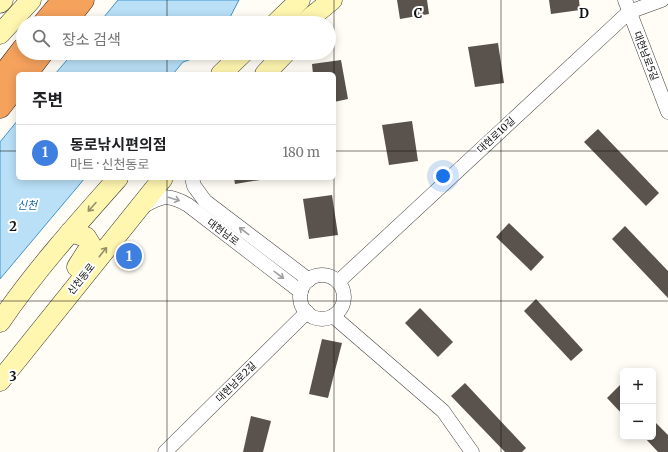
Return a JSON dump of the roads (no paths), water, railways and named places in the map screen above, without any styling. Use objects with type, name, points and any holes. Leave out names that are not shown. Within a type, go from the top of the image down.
[{"type":"highway","points":[[50,16],[63,0]]},
{"type":"highway","points":[[70,16],[83,0]]},
{"type":"highway","points":[[0,79],[16,58]]},
{"type":"highway","points":[[28,72],[37,60]]},
{"type":"highway","points":[[0,107],[16,87]]},
{"type":"main road","points":[[0,3],[3,0]]},
{"type":"main road","points":[[16,16],[31,0]]},
{"type":"main road","points":[[283,16],[300,0]]},
{"type":"main road","points":[[313,16],[332,0]]},
{"type":"main road","points":[[322,16],[338,0]]},
{"type":"main road","points":[[0,34],[16,16]]},
{"type":"main road","points":[[223,72],[236,60]]},
{"type":"main road","points":[[251,72],[263,60]]},
{"type":"main road","points":[[267,72],[278,60]]},
{"type":"main road","points":[[0,322],[11,305],[70,232],[116,180]]},
{"type":"main road","name":"신천동로","points":[[0,381],[161,180]]},
{"type":"main road","points":[[0,366],[80,262],[91,245],[86,237],[70,232]]},
{"type":"street","name":"대현로10길","points":[[338,282],[627,6],[662,0]]},
{"type":"street","name":"대현남로5길","points":[[627,6],[668,112]]},
{"type":"street","name":"대현남로","points":[[192,180],[194,186],[204,201],[305,286]]},
{"type":"street","name":"대현남로","points":[[138,209],[156,199],[165,196],[177,199],[305,286]]},
{"type":"street","points":[[315,276],[329,276],[336,279],[338,282],[344,291],[343,306],[339,312],[326,319],[319,319],[306,312],[302,306],[301,299],[305,286],[315,276]]},
{"type":"street","name":"대현남로2길","points":[[165,452],[306,312]]},
{"type":"street","points":[[333,316],[443,411],[472,452]]},
{"type":"water","points":[[118,0],[239,0],[231,16],[105,16]]},
{"type":"water","points":[[67,60],[189,60],[183,62],[175,72],[57,72]]},
{"type":"water","name":"신천","points":[[16,122],[16,180],[83,180],[0,279],[0,142]]},
{"type":"place","name":"동로낚시편의점","points":[[129,256]]}]
